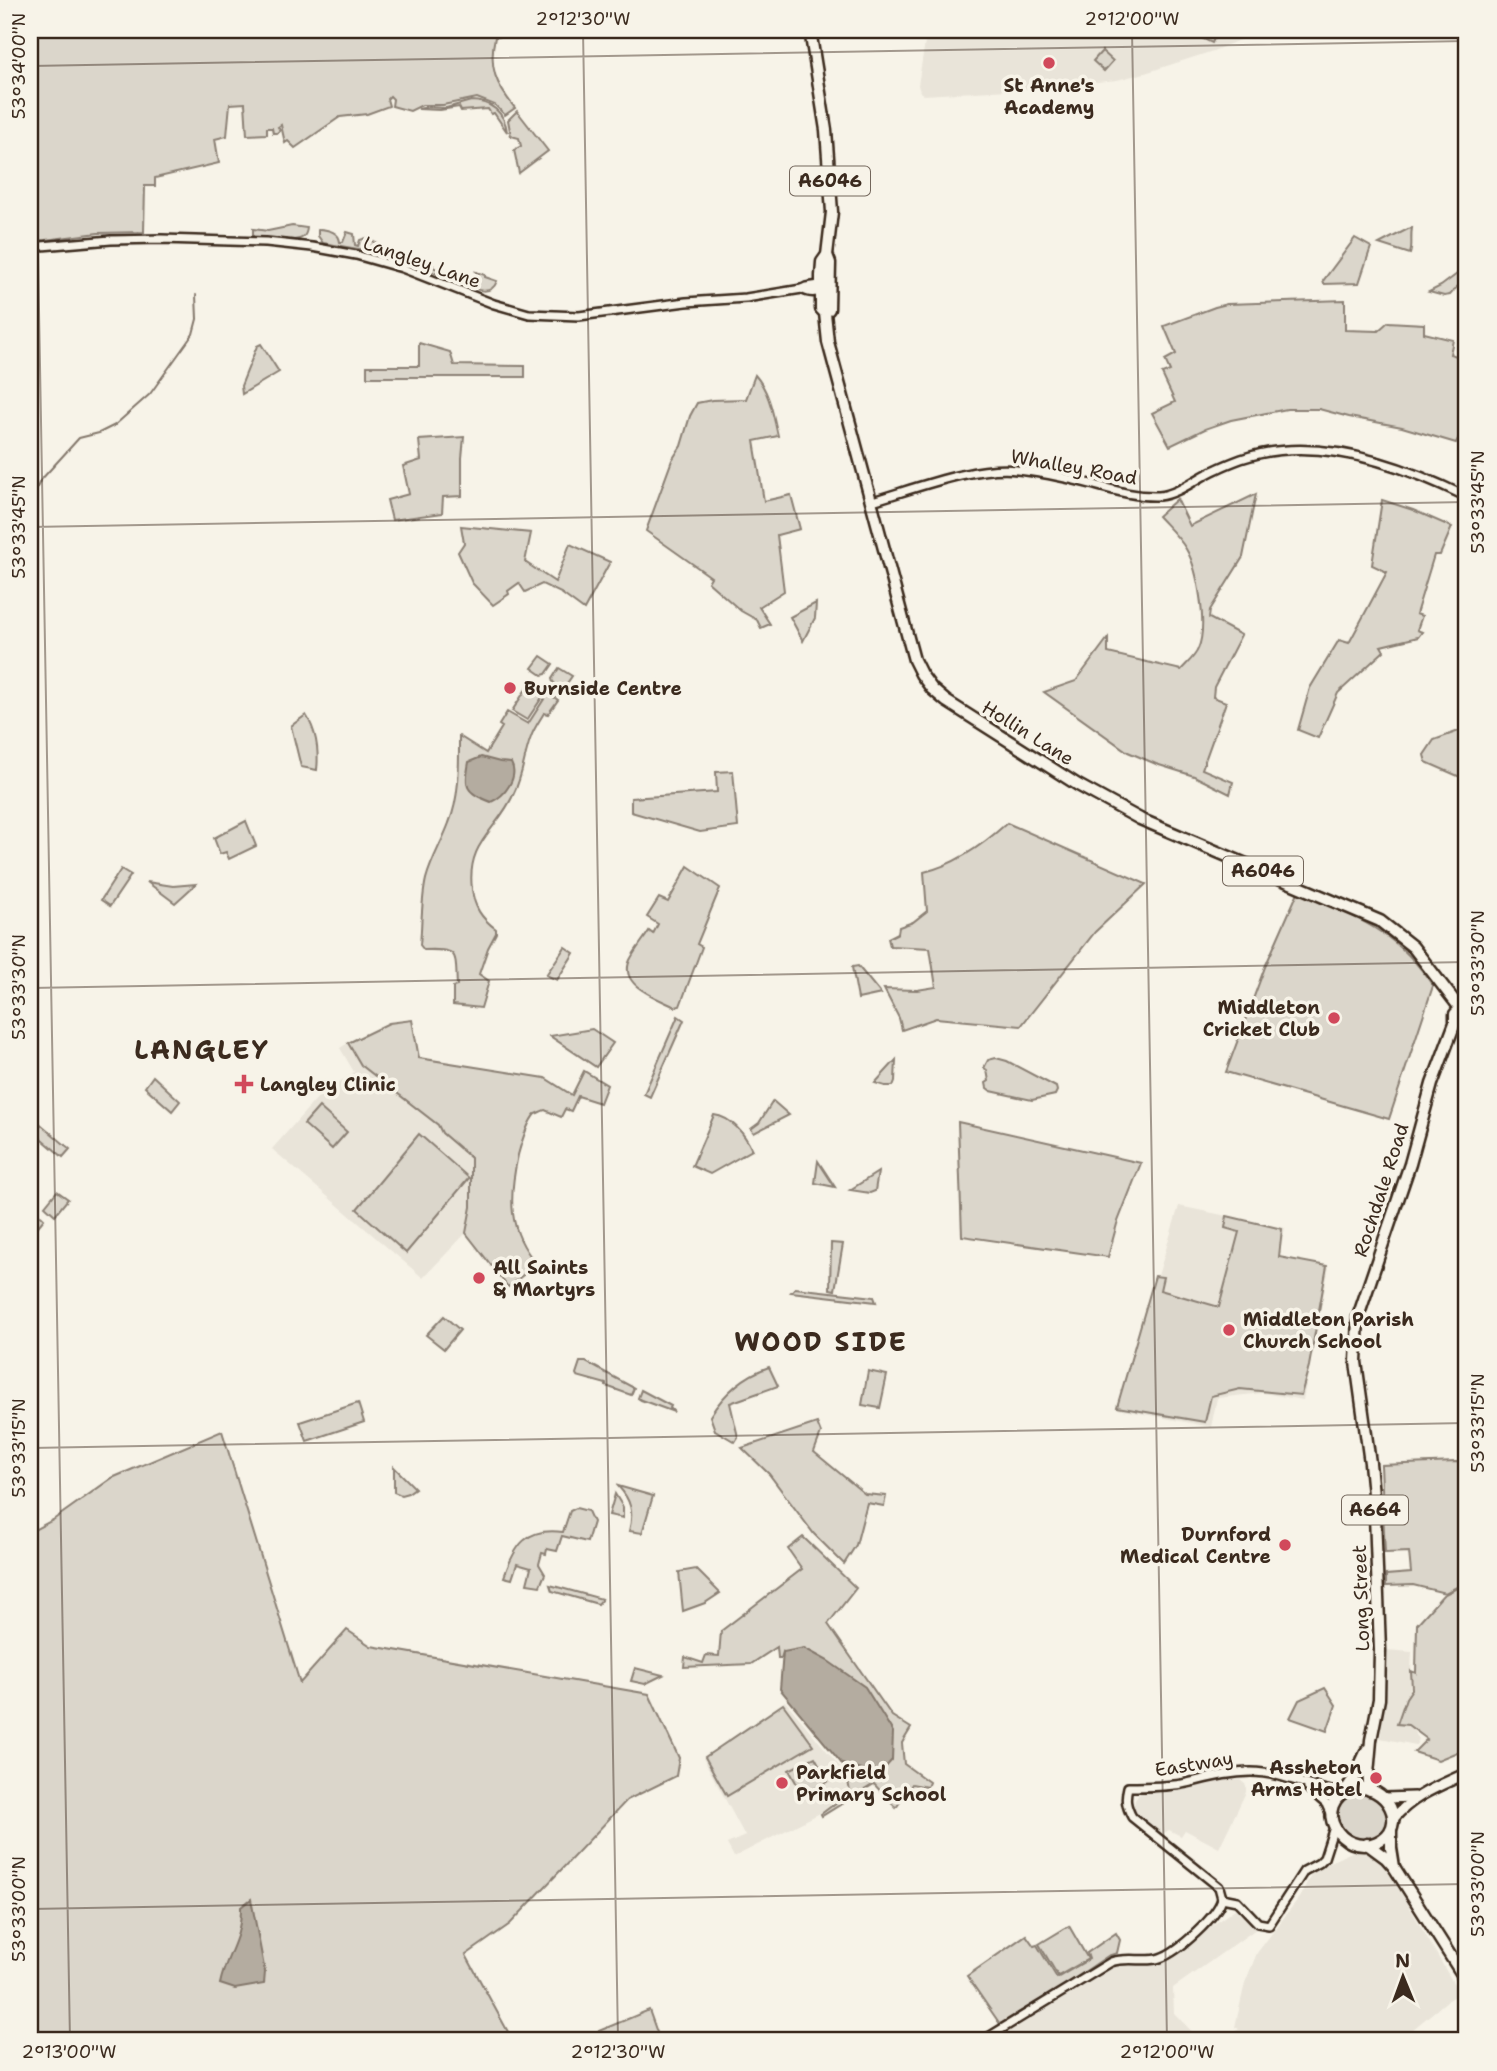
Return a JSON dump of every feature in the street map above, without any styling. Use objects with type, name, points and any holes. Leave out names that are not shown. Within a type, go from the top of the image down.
[{"type":"main road","name":"Hollin Lane","points":[[810,30],[826,130],[832,212],[827,255],[822,262],[821,309],[825,313],[828,342],[914,660],[921,674],[946,701],[1078,785],[1140,819],[1380,921],[1413,947],[1445,990],[1446,998],[1462,1014]]},
{"type":"main road","name":"Rochdale Road","points":[[1357,1372],[1356,1338],[1362,1301],[1410,1164],[1432,1084],[1462,1014]]},
{"type":"main road","name":"Long Street","points":[[1357,1372],[1370,1463],[1378,1580],[1380,1699],[1371,1740],[1368,1774],[1370,1790]]},
{"type":"main road","name":"Long Street","points":[[1344,1792],[1354,1778],[1371,1740]]},
{"type":"main road","points":[[1367,1844],[1380,1841],[1403,1807],[1416,1797],[1467,1773]]},
{"type":"main road","points":[[1344,1792],[1357,1787],[1385,1798],[1391,1807],[1394,1867]]},
{"type":"main road","name":"A664","points":[[1331,1815],[1333,1804],[1344,1792]]},
{"type":"main road","points":[[1385,1798],[1416,1797]]},
{"type":"main road","points":[[1331,1815],[1334,1827],[1347,1840],[1367,1844],[1394,1867],[1467,1982]]},
{"type":"street","name":"Langley Lane","points":[[30,247],[161,239],[266,242],[312,247],[402,268],[494,304],[529,314],[579,316],[687,302],[746,298],[802,289],[807,292],[823,289]]},
{"type":"street","name":"Whalley Road","points":[[872,500],[994,469],[1048,475],[1131,494],[1162,495],[1245,458],[1292,450],[1327,452],[1397,467],[1467,497]]},
{"type":"street","name":"Eastway","points":[[1222,1898],[1219,1887],[1132,1817],[1125,1799],[1128,1787],[1182,1784],[1223,1774],[1253,1772],[1344,1792]]},
{"type":"street","name":"Eastway","points":[[1305,1785],[1326,1804],[1331,1815]]},
{"type":"street","points":[[982,2041],[1108,1964],[1129,1958],[1160,1958],[1170,1953],[1207,1923],[1219,1908],[1222,1898],[1237,1901],[1258,1923],[1269,1925],[1304,1871],[1324,1858],[1334,1827]]},
{"type":"street","points":[[1329,1847],[1347,1840]]},
{"type":"shaded area","points":[[30,30],[500,30],[499,37],[495,37],[493,67],[498,83],[515,108],[505,115],[495,105],[477,98],[443,105],[422,105],[410,111],[392,106],[393,99],[390,96],[387,99],[389,106],[367,114],[340,117],[295,148],[288,141],[285,143],[281,125],[277,133],[273,133],[272,128],[267,128],[267,134],[247,135],[245,103],[230,104],[227,136],[215,139],[219,163],[155,178],[155,186],[145,186],[144,232],[98,233],[30,242]]},
{"type":"shaded area","name":"St Anne's Academy","points":[[927,30],[1263,30],[1213,51],[1117,80],[924,95],[918,85]]},
{"type":"shaded area","points":[[1185,30],[1218,30],[1212,43]]},
{"type":"shaded area","points":[[1102,51],[1113,61],[1104,71],[1093,61]]},
{"type":"shaded area","points":[[471,101],[484,103],[500,113],[507,132],[488,109],[418,109],[446,108]]},
{"type":"shaded area","points":[[517,111],[548,151],[519,173],[514,150],[521,146],[519,138],[511,136],[508,120]]},
{"type":"shaded area","points":[[292,226],[307,228],[305,235],[294,240],[253,237],[253,229],[268,231]]},
{"type":"shaded area","points":[[1412,228],[1410,254],[1379,244],[1408,229]]},
{"type":"shaded area","points":[[320,229],[336,234],[340,242],[343,242],[347,232],[354,234],[355,245],[358,246],[360,240],[366,238],[382,246],[381,249],[404,257],[403,260],[323,243],[318,236]]},
{"type":"shaded area","points":[[1355,238],[1371,247],[1359,283],[1324,284],[1323,281]]},
{"type":"shaded area","points":[[408,256],[417,262],[422,259],[423,264],[433,265],[432,267],[455,275],[453,280],[406,262]]},
{"type":"shaded area","points":[[476,272],[497,281],[494,287],[484,291],[455,281],[458,274],[476,280]]},
{"type":"shaded area","points":[[1457,274],[1463,280],[1450,295],[1429,292],[1441,286]]},
{"type":"shaded area","points":[[1345,300],[1345,330],[1378,331],[1388,322],[1424,324],[1424,333],[1453,340],[1450,354],[1467,359],[1467,421],[1456,443],[1402,427],[1319,409],[1287,409],[1231,420],[1170,446],[1152,413],[1175,402],[1162,374],[1170,371],[1165,360],[1176,354],[1164,326],[1227,304]]},
{"type":"shaded area","points":[[419,343],[450,352],[454,365],[525,366],[525,377],[367,377],[367,366],[419,366]]},
{"type":"shaded area","points":[[261,344],[279,372],[242,394],[241,386],[257,346]]},
{"type":"shaded area","points":[[755,375],[768,396],[778,436],[754,441],[764,501],[791,495],[800,529],[777,535],[784,591],[759,607],[770,624],[761,628],[757,620],[741,611],[708,582],[711,577],[646,531],[672,460],[681,446],[697,403],[746,399]]},
{"type":"shaded area","points":[[464,437],[462,496],[443,497],[442,513],[392,520],[387,500],[409,494],[403,466],[421,460],[419,440]]},
{"type":"shaded area","points":[[1256,494],[1243,557],[1210,610],[1209,618],[1241,635],[1214,687],[1213,697],[1226,702],[1202,769],[1233,782],[1230,794],[1194,776],[1128,752],[1044,692],[1076,681],[1108,638],[1108,653],[1181,670],[1195,655],[1201,639],[1200,598],[1186,549],[1158,516],[1177,499],[1190,526]]},
{"type":"shaded area","points":[[1382,500],[1452,527],[1440,555],[1434,555],[1416,614],[1422,616],[1417,630],[1422,632],[1418,637],[1381,646],[1384,651],[1338,693],[1318,738],[1298,730],[1310,688],[1339,640],[1349,643],[1387,572],[1372,565]]},
{"type":"shaded area","points":[[461,526],[531,533],[525,562],[555,582],[570,544],[610,562],[584,610],[561,593],[542,584],[525,592],[519,583],[493,605],[472,583],[458,552],[464,543]]},
{"type":"shaded area","points":[[816,603],[815,618],[803,641],[790,617]]},
{"type":"shaded area","points":[[541,656],[553,664],[546,674],[542,675],[532,668]]},
{"type":"shaded area","points":[[559,668],[572,676],[563,689],[552,679]]},
{"type":"shaded area","points":[[530,683],[545,693],[527,720],[512,711]]},
{"type":"shaded area","points":[[548,693],[558,700],[548,714],[544,713],[535,727],[514,793],[478,848],[471,873],[474,901],[482,916],[496,929],[479,974],[489,981],[481,1008],[453,1005],[453,987],[457,986],[453,955],[444,950],[424,950],[420,945],[426,879],[455,802],[459,736],[486,753],[502,727],[499,725],[507,712],[528,724]]},
{"type":"shaded area","points":[[306,715],[316,742],[317,770],[301,767],[291,726]]},
{"type":"shaded area","points":[[1467,728],[1467,780],[1426,762],[1424,755],[1434,740]]},
{"type":"shaded area","points":[[481,757],[511,763],[513,768],[509,786],[491,802],[472,792],[467,784],[469,762]]},
{"type":"shaded area","points":[[733,771],[738,827],[700,832],[631,812],[631,798],[717,792],[716,772]]},
{"type":"shaded area","points":[[246,821],[256,846],[229,859],[226,852],[220,854],[214,838]]},
{"type":"shaded area","points":[[1007,823],[1146,884],[1095,932],[1021,1026],[936,1018],[902,1030],[884,989],[917,990],[936,987],[930,948],[890,946],[888,938],[898,933],[899,927],[913,922],[927,911],[924,872],[968,853]]},
{"type":"shaded area","points":[[688,866],[720,888],[697,944],[702,947],[680,1006],[675,1007],[634,984],[628,969],[630,960],[649,931],[653,934],[658,924],[647,917],[659,898],[668,902]]},
{"type":"shaded area","points":[[121,869],[131,875],[110,906],[101,900]]},
{"type":"shaded area","points":[[147,882],[173,886],[196,884],[175,903]]},
{"type":"shaded area","name":"Middleton Cricket Club","points":[[1298,892],[1356,918],[1389,938],[1405,951],[1433,986],[1389,1119],[1226,1072],[1265,967]]},
{"type":"shaded area","points":[[565,947],[574,953],[557,980],[546,975]]},
{"type":"shaded area","points":[[858,966],[881,994],[858,999],[852,967]]},
{"type":"shaded area","points":[[678,1016],[684,1020],[650,1097],[644,1094]]},
{"type":"shaded area","points":[[412,1020],[419,1058],[545,1078],[572,1095],[584,1071],[607,1085],[600,1103],[578,1096],[571,1111],[565,1109],[561,1117],[545,1110],[535,1114],[529,1123],[515,1170],[512,1199],[515,1226],[520,1239],[537,1264],[508,1287],[466,1233],[471,1207],[471,1158],[442,1133],[438,1125],[361,1065],[348,1043],[389,1023]]},
{"type":"shaded area","points":[[592,1029],[613,1043],[596,1067],[550,1036]]},
{"type":"shaded area","points":[[348,1043],[361,1065],[438,1125],[442,1133],[472,1161],[471,1207],[466,1233],[423,1278],[272,1149],[318,1097],[354,1072],[340,1048]]},
{"type":"shaded area","points":[[996,1058],[1056,1087],[1055,1095],[1032,1100],[991,1091],[987,1088],[986,1083],[989,1081],[984,1068],[988,1060]]},
{"type":"shaded area","points":[[896,1060],[893,1086],[875,1083]]},
{"type":"shaded area","points":[[153,1076],[180,1101],[172,1111],[145,1087]]},
{"type":"shaded area","points":[[773,1101],[789,1115],[754,1133],[751,1129],[759,1123]]},
{"type":"shaded area","points":[[319,1107],[347,1132],[332,1149],[304,1124]]},
{"type":"shaded area","points":[[30,1115],[70,1149],[63,1157],[30,1129]]},
{"type":"shaded area","points":[[714,1115],[737,1127],[752,1150],[710,1174],[692,1166]]},
{"type":"shaded area","points":[[958,1122],[1141,1163],[1117,1224],[1108,1257],[962,1236]]},
{"type":"shaded area","points":[[419,1134],[469,1178],[406,1253],[357,1209]]},
{"type":"shaded area","points":[[818,1161],[835,1187],[815,1183]]},
{"type":"shaded area","points":[[878,1172],[875,1191],[870,1193],[850,1190]]},
{"type":"shaded area","points":[[57,1191],[68,1199],[55,1215],[45,1206]]},
{"type":"shaded area","points":[[30,1206],[44,1219],[30,1236]]},
{"type":"shaded area","name":"Middleton Parish Church School","points":[[1179,1206],[1285,1228],[1279,1257],[1329,1267],[1303,1400],[1263,1393],[1217,1398],[1211,1427],[1118,1409]]},
{"type":"shaded area","name":"Middleton Parish Church School","points":[[1227,1216],[1282,1229],[1279,1257],[1327,1266],[1309,1366],[1301,1395],[1240,1389],[1211,1396],[1205,1422],[1117,1407],[1155,1276],[1163,1277],[1160,1290],[1219,1307],[1239,1232],[1225,1228]]},
{"type":"shaded area","points":[[831,1243],[843,1244],[835,1290],[830,1289]]},
{"type":"shaded area","points":[[795,1288],[874,1297],[876,1302],[791,1292]]},
{"type":"shaded area","points":[[444,1316],[460,1330],[444,1349],[426,1335]]},
{"type":"shaded area","points":[[580,1362],[586,1362],[634,1388],[631,1395],[577,1376]]},
{"type":"shaded area","points":[[769,1367],[778,1386],[730,1403],[738,1437],[735,1442],[715,1430],[710,1416],[722,1399],[743,1380]]},
{"type":"shaded area","points":[[868,1371],[887,1375],[880,1408],[862,1405]]},
{"type":"shaded area","points":[[641,1390],[671,1406],[674,1412],[638,1398]]},
{"type":"shaded area","points":[[358,1403],[364,1422],[307,1441],[300,1422]]},
{"type":"shaded area","points":[[817,1423],[821,1433],[814,1452],[865,1494],[886,1496],[884,1506],[867,1503],[856,1545],[844,1564],[814,1534],[769,1474],[742,1448]]},
{"type":"shaded area","points":[[222,1431],[300,1683],[347,1630],[371,1646],[649,1694],[679,1758],[676,1776],[627,1800],[510,1924],[466,1955],[513,2041],[30,2041],[30,1532],[53,1520],[112,1478]]},
{"type":"shaded area","points":[[1467,1463],[1467,1582],[1445,1593],[1413,1585],[1386,1586],[1386,1575],[1411,1573],[1409,1552],[1385,1553],[1381,1465]]},
{"type":"shaded area","points":[[394,1467],[415,1488],[401,1495],[394,1492]]},
{"type":"shaded area","points":[[618,1486],[653,1496],[642,1533],[629,1531],[630,1507]]},
{"type":"shaded area","points":[[615,1494],[623,1507],[623,1518],[609,1515]]},
{"type":"shaded area","points":[[576,1508],[588,1511],[593,1522],[587,1542],[562,1536],[557,1551],[547,1549],[546,1554],[542,1553],[539,1564],[545,1574],[540,1586],[527,1584],[531,1568],[517,1564],[512,1579],[504,1577],[518,1547],[524,1541],[540,1532],[563,1532],[570,1511]]},
{"type":"shaded area","points":[[803,1537],[856,1588],[828,1624],[892,1716],[911,1728],[902,1743],[904,1764],[929,1782],[927,1787],[912,1784],[896,1808],[874,1784],[822,1816],[821,1814],[850,1792],[842,1764],[854,1768],[783,1652],[781,1658],[778,1658],[777,1647],[751,1664],[684,1667],[685,1657],[703,1663],[706,1655],[719,1656],[721,1631],[802,1569],[788,1549]]},
{"type":"shaded area","points":[[696,1569],[720,1593],[705,1603],[683,1611],[679,1572]]},
{"type":"shaded area","points":[[1467,1583],[1467,1748],[1438,1760],[1414,1752],[1427,1739],[1408,1725],[1397,1724],[1412,1689],[1411,1671],[1416,1673],[1417,1624],[1443,1595]]},
{"type":"shaded area","points":[[550,1585],[602,1599],[598,1604],[552,1591]]},
{"type":"shaded area","points":[[804,1648],[865,1687],[893,1732],[892,1760],[885,1768],[870,1773],[842,1764],[780,1689],[783,1652]]},
{"type":"shaded area","points":[[1386,1650],[1412,1652],[1410,1689],[1396,1724],[1411,1727],[1419,1739],[1416,1745],[1380,1738],[1386,1691]]},
{"type":"shaded area","points":[[635,1668],[663,1675],[645,1684],[631,1681]]},
{"type":"shaded area","points":[[1325,1688],[1336,1705],[1327,1731],[1290,1718],[1299,1700]]},
{"type":"shaded area","name":"Parkfield Primary School","points":[[785,1701],[847,1775],[849,1791],[820,1813],[734,1857],[727,1844],[745,1836],[703,1758]]},
{"type":"shaded area","points":[[783,1704],[813,1745],[727,1796],[705,1757]]},
{"type":"shaded area","points":[[815,1757],[828,1781],[803,1795],[789,1770]]},
{"type":"shaded area","points":[[1231,1779],[1240,1780],[1246,1785],[1246,1792],[1219,1848],[1185,1830],[1181,1836],[1169,1830],[1163,1834],[1137,1814],[1133,1807],[1140,1793],[1181,1790]]},
{"type":"shaded area","points":[[1353,1793],[1368,1794],[1385,1805],[1388,1819],[1384,1830],[1377,1836],[1356,1838],[1346,1834],[1339,1826],[1336,1814],[1339,1804]]},
{"type":"shaded area","points":[[1358,1849],[1377,1856],[1459,1993],[1399,2041],[1219,2041],[1239,2029],[1235,2027],[1245,1983],[1257,1953],[1301,1895],[1313,1870]]},
{"type":"shaded area","points":[[251,1899],[265,1972],[264,1984],[235,1989],[220,1984],[239,1929],[241,1907]]},
{"type":"shaded area","points":[[1235,1909],[1256,1929],[1173,1988],[1174,2013],[1201,2041],[997,2041],[995,2036],[1105,1971],[1128,1961],[1145,1963],[1164,1960]]},
{"type":"shaded area","points":[[1069,1926],[1088,1959],[1058,1976],[1039,1944]]},
{"type":"shaded area","points":[[1116,1933],[1120,1940],[1117,1953],[1108,1956],[1000,2024],[967,1976],[1026,1935],[1034,1946],[1037,1945],[1057,1978],[1089,1959],[1087,1953]]},
{"type":"shaded area","points":[[649,2010],[660,2041],[575,2041]]},
{"type":"waterway","points":[[30,503],[40,481],[79,438],[115,425],[150,394],[193,334],[197,319],[196,295]]},
{"type":"place","name":"St Anne's Academy","points":[[1049,63]]},
{"type":"place","name":"Burnside Centre","points":[[510,688]]},
{"type":"place","name":"Middleton Cricket Club","points":[[1334,1018]]},
{"type":"place","name":"Langley Clinic","points":[[244,1084]]},
{"type":"place","name":"All Saints & Martyrs","points":[[479,1278]]},
{"type":"place","name":"Middleton Parish Church School","points":[[1229,1330]]},
{"type":"place","name":"Durnford Medical Centre","points":[[1285,1545]]},
{"type":"place","name":"Assheton Arms Hotel","points":[[1376,1778]]},
{"type":"place","name":"Parkfield Primary School","points":[[782,1783]]},
{"type":"district","name":"LANGLEY","points":[[202,1049]]},
{"type":"district","name":"WOOD SIDE","points":[[821,1341]]}]
